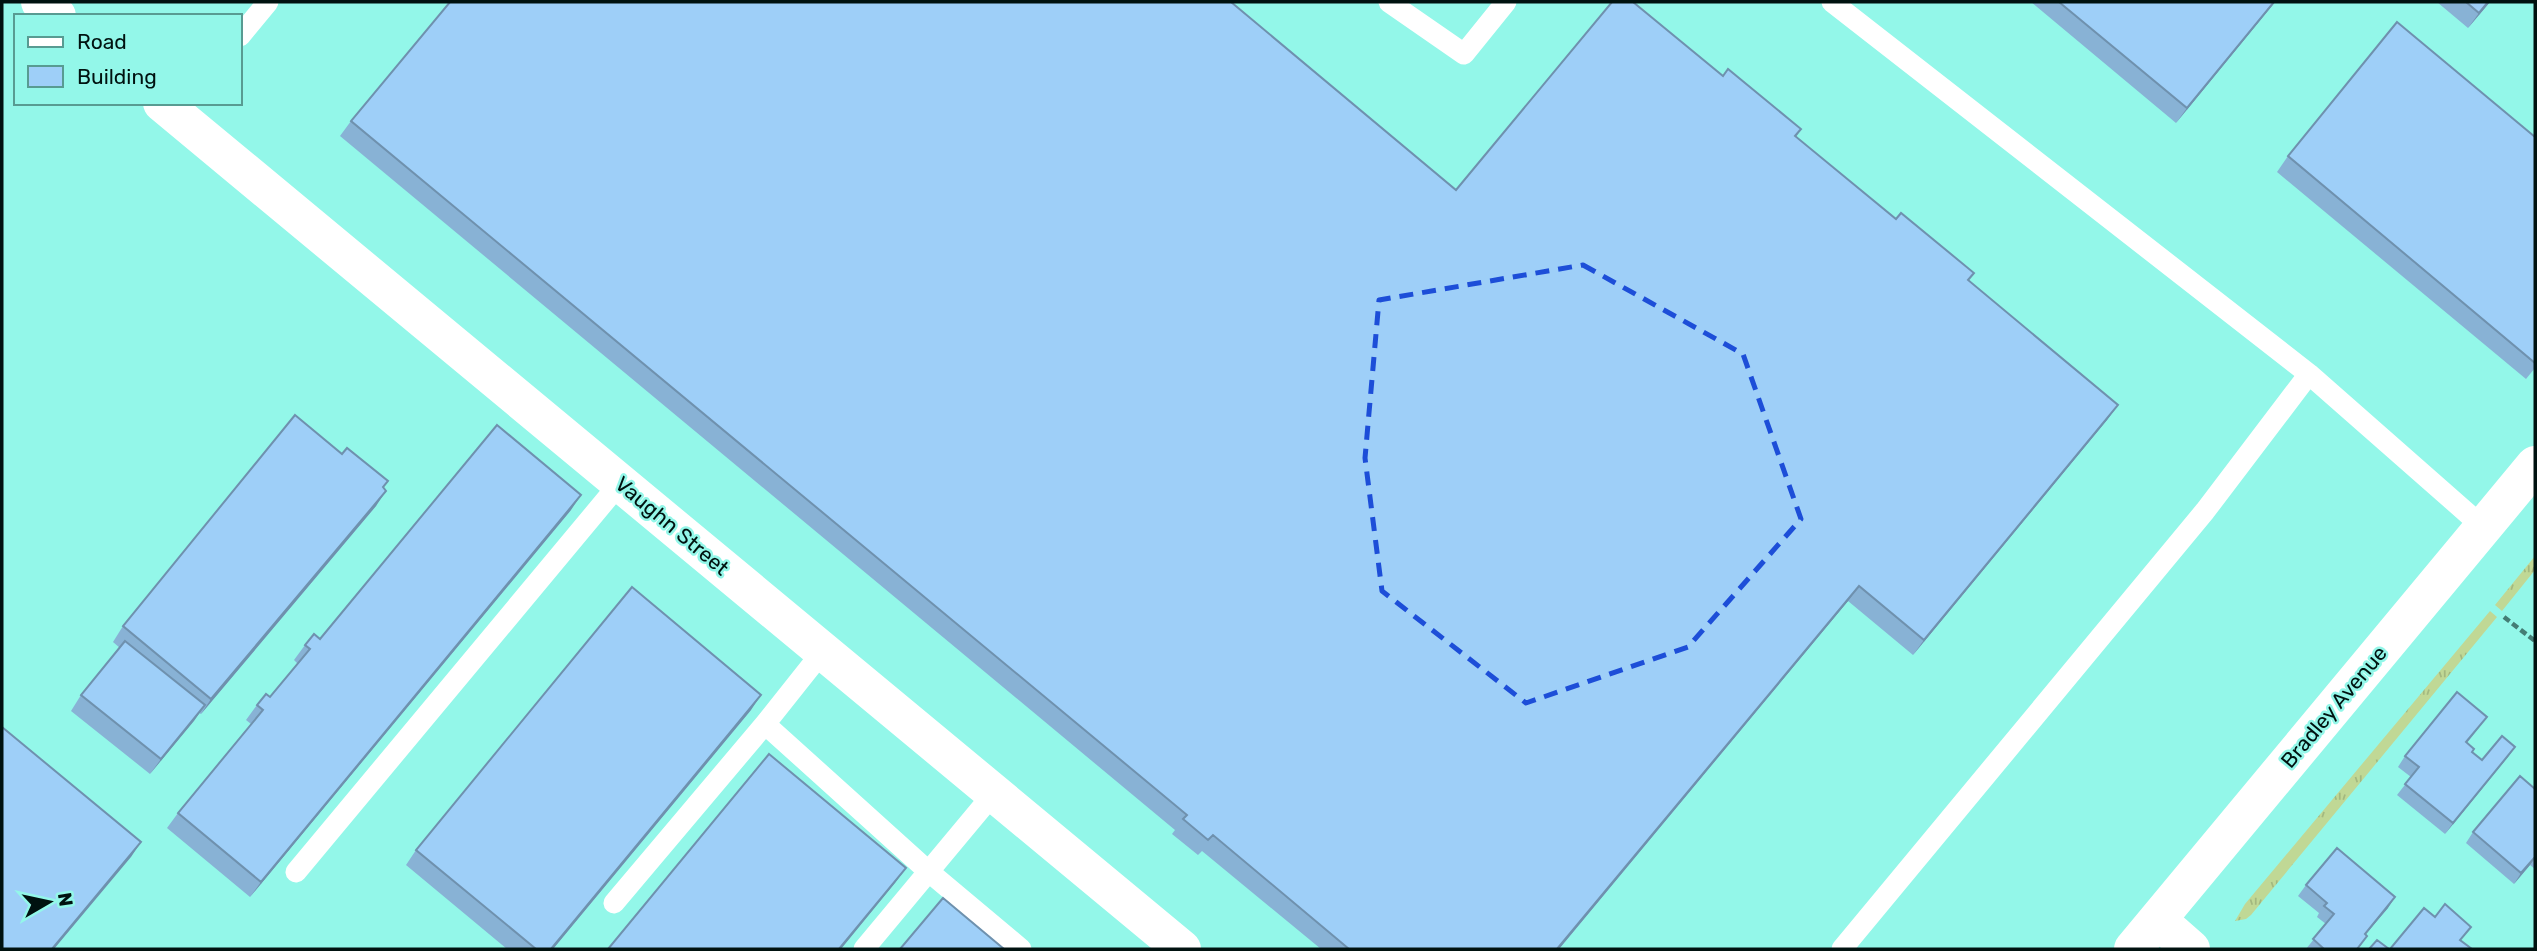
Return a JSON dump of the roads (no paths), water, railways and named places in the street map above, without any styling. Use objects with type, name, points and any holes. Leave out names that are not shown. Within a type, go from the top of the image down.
[{"type":"street","points":[[40,2],[55,14]]},
{"type":"street","name":"Vaughn Street","points":[[174,107],[620,483],[1182,949]]},
{"type":"street","name":"Bradley Avenue","points":[[2133,949],[2535,465]]},
{"type":"street","points":[[2158,920],[2191,949]]},
{"type":"lane","points":[[242,34],[268,2]]},
{"type":"lane","points":[[1389,2],[1464,54],[1506,2]]},
{"type":"lane","points":[[1832,2],[2309,374],[2483,527]]},
{"type":"lane","points":[[1842,949],[2205,511],[2309,374]]},
{"type":"lane","points":[[296,872],[620,483]]},
{"type":"lane","points":[[614,903],[823,651]]},
{"type":"lane","points":[[765,724],[928,871],[1021,949]]},
{"type":"lane","points":[[864,949],[994,793]]}]
